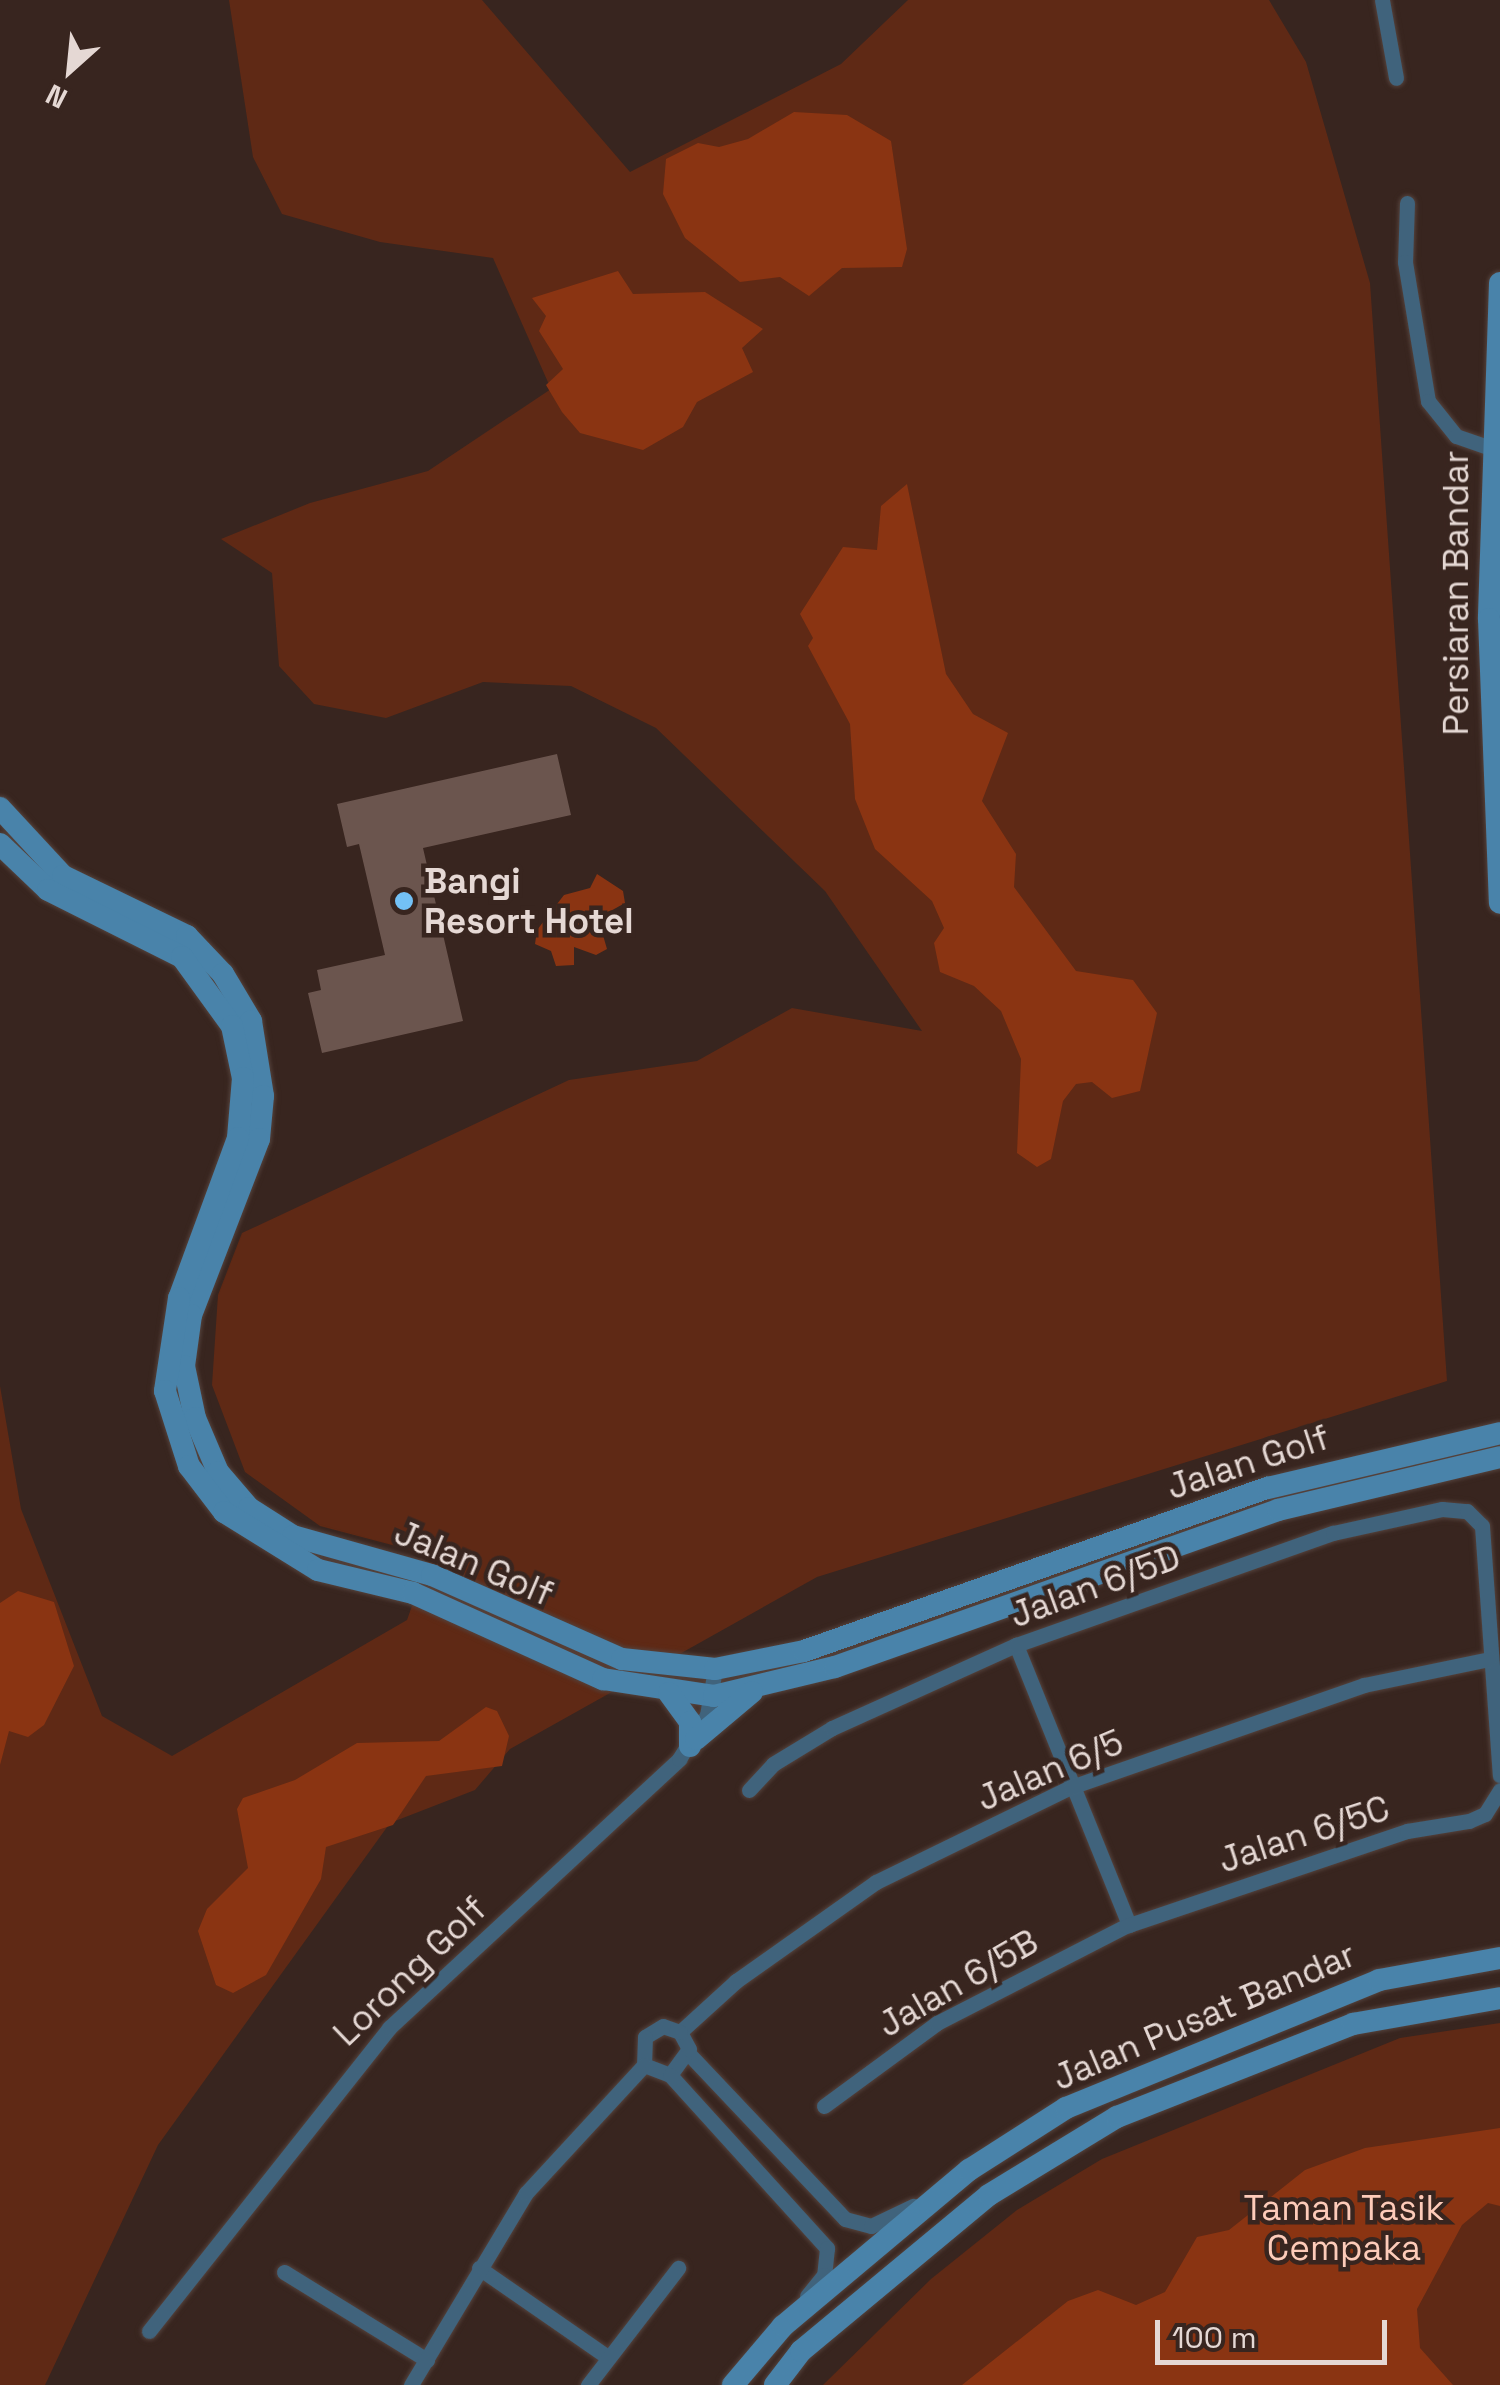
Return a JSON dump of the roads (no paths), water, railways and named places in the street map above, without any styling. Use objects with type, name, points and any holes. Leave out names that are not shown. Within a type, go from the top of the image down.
[{"type":"street","points":[[1382,0],[1396,78]]},
{"type":"street","points":[[1407,203],[1404,262],[1428,401],[1456,436],[1491,448]]},
{"type":"street","name":"Persiaran Bandar","points":[[1500,283],[1491,448],[1492,796],[1500,903]]},
{"type":"street","name":"Jalan Golf","points":[[0,808],[68,879],[187,936],[234,989],[256,1037],[259,1139],[186,1340],[194,1418],[227,1484],[271,1525],[305,1541],[432,1576],[622,1659],[715,1669],[804,1651],[1268,1488],[1500,1432]]},
{"type":"street","name":"Jalan Golf","points":[[0,844],[48,890],[182,958],[215,994],[238,1042],[238,1138],[178,1298],[166,1357],[173,1424],[206,1490],[291,1559],[413,1593],[603,1679],[669,1693],[714,1696],[754,1690],[1278,1510],[1492,1461]]},
{"type":"street","points":[[1475,1438],[1500,1420]]},
{"type":"street","points":[[1268,1488],[1278,1510]]},
{"type":"street","name":"Jalan 6/5D","points":[[749,1790],[773,1764],[832,1728],[1016,1645],[1333,1533],[1442,1509],[1467,1511],[1482,1526],[1490,1659]]},
{"type":"street","points":[[1016,1645],[1129,1925]]},
{"type":"street","points":[[1490,1659],[1500,1775]]},
{"type":"street","name":"Jalan 6/5","points":[[680,2032],[859,1892],[1072,1787],[1364,1685],[1490,1659]]},
{"type":"street","name":"Lorong Golf","points":[[149,2331],[390,2028],[693,1743],[714,1696],[715,1669]]},
{"type":"street","points":[[693,1743],[754,1690]]},
{"type":"street","points":[[669,1693],[690,1722],[693,1743]]},
{"type":"street","name":"Jalan 6/5C","points":[[1129,1925],[1407,1831],[1469,1820],[1498,1797]]},
{"type":"street","name":"Jalan 6/5B","points":[[824,2106],[938,2023],[1129,1925]]},
{"type":"street","name":"Jalan Pusat Bandar","points":[[733,2385],[783,2326],[969,2170],[1066,2108],[1265,2022],[1379,1980],[1500,1958]]},
{"type":"street","points":[[1432,2007],[1500,1984]]},
{"type":"street","name":"Jalan Pusat Bandar","points":[[775,2385],[802,2351],[1041,2160],[1228,2069],[1353,2024],[1500,1998]]},
{"type":"street","points":[[644,2065],[640,2045],[650,2032],[680,2032],[689,2054],[858,2225],[884,2223],[969,2170]]},
{"type":"street","points":[[670,2075],[689,2054]]},
{"type":"street","points":[[644,2065],[670,2075],[827,2248],[824,2274],[783,2326]]},
{"type":"street","points":[[411,2385],[526,2193],[644,2065]]},
{"type":"street","points":[[478,2268],[606,2356]]},
{"type":"street","points":[[588,2385],[606,2356],[678,2268]]},
{"type":"street","points":[[284,2272],[426,2360]]},
{"type":"place","name":"Bangi Resort Hotel","points":[[404,901]]},
{"type":"park label","name":"Taman Tasik Cempaka","points":[[1344,2228]]}]
